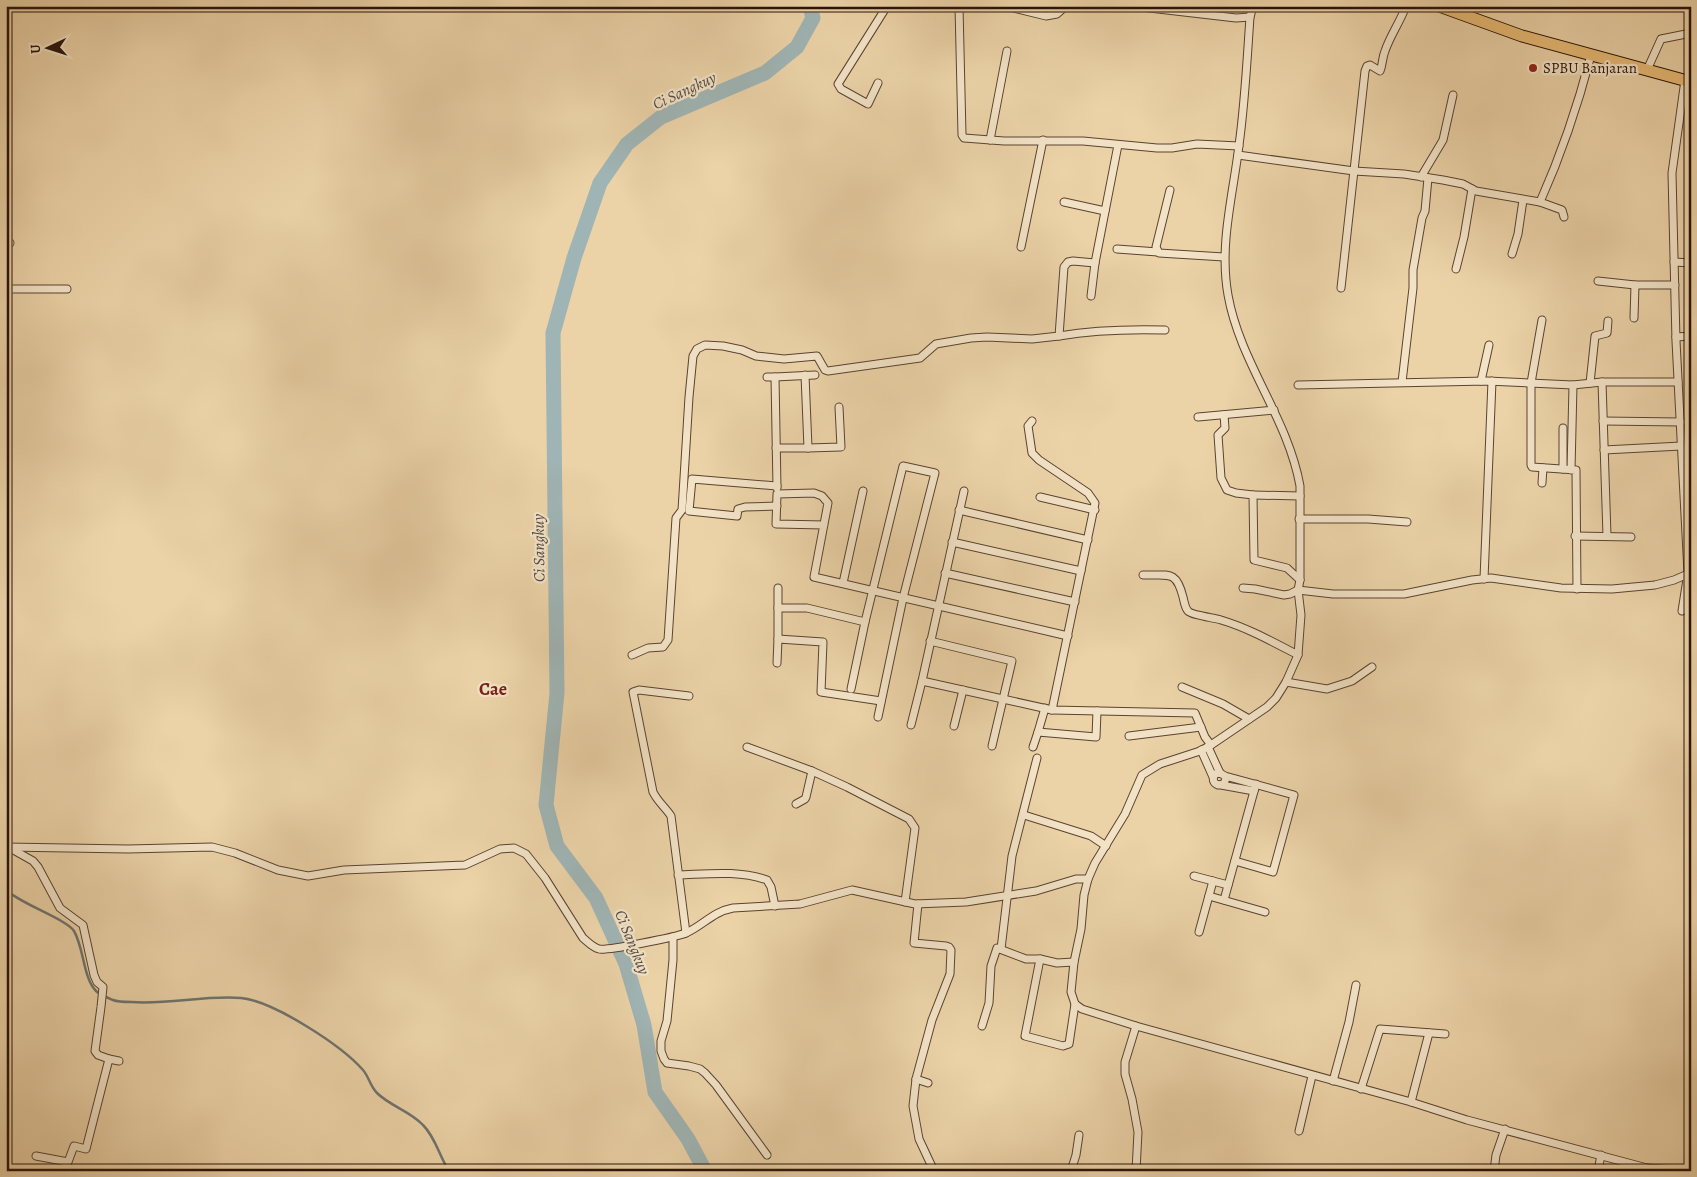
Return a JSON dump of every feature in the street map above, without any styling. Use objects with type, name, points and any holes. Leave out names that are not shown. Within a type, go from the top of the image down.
[{"type":"main road","points":[[1439,6],[1496,28],[1688,81]]},
{"type":"street","points":[[878,83],[868,104],[840,89],[838,84],[886,6]]},
{"type":"street","points":[[959,6],[962,135],[967,139],[1083,141],[1172,148],[1197,144],[1239,146]]},
{"type":"street","points":[[1004,6],[1046,16],[1057,14],[1066,6]]},
{"type":"street","points":[[1132,6],[1236,18],[1250,17]]},
{"type":"street","points":[[1253,6],[1250,17],[1245,100],[1228,214],[1224,256],[1228,297],[1241,339],[1251,365],[1274,410],[1293,456],[1297,472],[1300,496],[1300,580],[1298,590],[1301,615],[1298,655],[1286,682],[1276,698],[1249,720],[1207,748],[1160,764],[1142,775],[1125,814],[1095,863],[1088,879],[1071,992],[1076,1004],[1082,1009],[1136,1026],[1601,1155],[1632,1167],[1691,1171]]},
{"type":"street","points":[[1341,288],[1365,71],[1367,66],[1370,65],[1380,71],[1384,52],[1406,6]]},
{"type":"street","points":[[1647,70],[1662,39],[1691,33]]},
{"type":"street","points":[[990,140],[1007,51]]},
{"type":"street","points":[[1540,202],[1556,167],[1582,92],[1591,54]]},
{"type":"street","points":[[1682,611],[1689,573],[1687,488],[1681,446],[1676,337],[1672,174],[1688,81]]},
{"type":"street","points":[[1402,382],[1413,288],[1413,270],[1422,218],[1425,211],[1424,178],[1433,154],[1440,147],[1443,140],[1452,95]]},
{"type":"street","points":[[1021,247],[1043,140]]},
{"type":"street","points":[[1091,296],[1118,145]]},
{"type":"street","points":[[1238,155],[1354,171],[1404,174],[1463,184],[1476,191],[1540,202],[1562,210],[1564,217]]},
{"type":"street","points":[[1456,269],[1464,237],[1472,188]]},
{"type":"street","points":[[1158,252],[1156,247],[1170,190]]},
{"type":"street","points":[[1512,254],[1518,234],[1523,200]]},
{"type":"street","points":[[1064,202],[1105,212]]},
{"type":"street","points":[[1117,249],[1224,256]]},
{"type":"street","points":[[1059,336],[1064,267],[1068,262],[1073,261],[1096,263]]},
{"type":"street","points":[[1674,262],[1691,263]]},
{"type":"street","points":[[1598,281],[1635,285],[1675,285]]},
{"type":"street","points":[[1634,318],[1635,285]]},
{"type":"street","points":[[6,289],[67,289]]},
{"type":"street","points":[[1542,320],[1531,384],[1531,465],[1532,467],[1576,470],[1575,536],[1577,589]]},
{"type":"street","points":[[1590,383],[1595,336],[1607,333],[1608,320]]},
{"type":"street","points":[[632,655],[648,648],[663,647],[668,640],[676,521],[682,510],[689,389],[693,356],[696,349],[705,345],[723,346],[742,350],[756,356],[784,359],[817,356],[825,370],[828,371],[920,358],[936,344],[987,337],[1032,339],[1087,331],[1125,329],[1165,330]]},
{"type":"street","points":[[1676,337],[1691,336]]},
{"type":"street","points":[[1481,381],[1489,345]]},
{"type":"street","points":[[815,375],[771,377],[776,448],[776,524],[824,525]]},
{"type":"street","points":[[805,376],[808,448]]},
{"type":"street","points":[[1298,384],[1481,381],[1573,385],[1602,382],[1678,382]]},
{"type":"street","points":[[1484,579],[1492,382]]},
{"type":"street","points":[[1602,382],[1608,536]]},
{"type":"street","points":[[1571,470],[1573,385]]},
{"type":"street","points":[[776,448],[841,447],[839,407]]},
{"type":"street","points":[[1198,417],[1274,410]]},
{"type":"street","points":[[1224,415],[1225,428],[1218,435],[1222,483],[1227,490],[1253,495],[1300,496]]},
{"type":"street","points":[[1032,421],[1028,426],[1032,453],[1039,460],[1088,493],[1095,503],[1068,636],[1048,709],[1034,747]]},
{"type":"street","points":[[1603,421],[1681,422]]},
{"type":"street","points":[[1563,428],[1563,469]]},
{"type":"street","points":[[1604,450],[1681,446]]},
{"type":"street","points":[[851,689],[865,622],[903,466],[935,472],[903,598],[878,717]]},
{"type":"street","points":[[1542,483],[1543,468]]},
{"type":"street","points":[[776,506],[738,509],[737,516],[689,511],[692,479],[814,493],[822,496],[828,503],[814,577],[1068,636]]},
{"type":"street","points":[[843,583],[863,491]]},
{"type":"street","points":[[911,725],[964,491]]},
{"type":"street","points":[[1253,495],[1254,560],[1287,568],[1300,580]]},
{"type":"street","points":[[1040,497],[1095,510]]},
{"type":"street","points":[[959,510],[1088,540]]},
{"type":"street","points":[[1299,519],[1368,519],[1407,522]]},
{"type":"street","points":[[1575,536],[1631,537]]},
{"type":"street","points":[[952,542],[1081,571]]},
{"type":"street","points":[[945,573],[1075,602]]},
{"type":"street","points":[[1243,588],[1255,588],[1284,595],[1298,590],[1333,594],[1404,594],[1484,579],[1504,579],[1543,586],[1577,589],[1646,587],[1674,580],[1689,573]]},
{"type":"street","points":[[1143,575],[1173,576],[1178,580],[1186,606],[1191,613],[1239,625],[1298,655]]},
{"type":"street","points":[[777,663],[778,588]]},
{"type":"street","points":[[778,608],[807,608],[865,622]]},
{"type":"street","points":[[778,640],[823,642],[821,692],[881,701]]},
{"type":"street","points":[[930,641],[1012,662],[992,746]]},
{"type":"street","points":[[1286,682],[1326,690],[1352,680],[1372,666]]},
{"type":"street","points":[[922,681],[1048,709],[1195,713],[1207,748],[1220,775],[1225,781],[1221,785]]},
{"type":"street","points":[[1182,688],[1223,704],[1249,720]]},
{"type":"street","points":[[686,933],[671,816],[665,807],[658,802],[653,792],[633,692],[639,690],[689,696]]},
{"type":"street","points":[[954,726],[963,690]]},
{"type":"street","points":[[1038,732],[1096,737],[1097,711]]},
{"type":"street","points":[[1129,736],[1201,727]]},
{"type":"street","points":[[747,748],[812,771],[909,819],[916,828],[906,902]]},
{"type":"street","points":[[1000,949],[1012,856],[1038,758]]},
{"type":"street","points":[[796,804],[806,796],[812,771]]},
{"type":"street","points":[[1220,775],[1213,779],[1216,784],[1294,795],[1273,872],[1235,861]]},
{"type":"street","points":[[1220,775],[1255,788]]},
{"type":"street","points":[[1224,900],[1255,788]]},
{"type":"street","points":[[1024,816],[1091,836],[1106,846]]},
{"type":"street","points":[[8,847],[128,849],[212,847],[278,870],[308,876],[344,870],[464,865],[500,848],[514,848],[526,854],[546,878],[583,938],[592,946],[601,949],[652,941],[686,933],[716,913],[724,910],[808,903],[852,890],[918,904],[966,902],[1036,891],[1076,879],[1088,879]]},
{"type":"street","points":[[8,847],[33,861],[38,866],[60,908],[83,925],[94,975],[97,982],[103,987],[95,1051],[98,1055],[119,1061]]},
{"type":"street","points":[[678,875],[739,874],[767,880],[771,887],[775,906]]},
{"type":"street","points":[[1194,876],[1228,885]]},
{"type":"street","points":[[1199,932],[1213,881]]},
{"type":"street","points":[[1209,896],[1265,912]]},
{"type":"street","points":[[918,904],[914,943],[949,947],[951,950],[951,969],[932,1020],[916,1079],[913,1106],[919,1138],[934,1171]]},
{"type":"street","points":[[672,937],[667,1021],[661,1041],[661,1051],[664,1059],[667,1062],[705,1073],[716,1085],[767,1155]]},
{"type":"street","points":[[982,1026],[989,1003],[991,966],[996,949],[1019,958],[1040,959],[1057,963],[1074,962]]},
{"type":"street","points":[[1040,959],[1025,1036],[1063,1046],[1069,1044],[1076,1004]]},
{"type":"street","points":[[1333,1081],[1349,1022],[1356,985]]},
{"type":"street","points":[[1136,1026],[1125,1062],[1125,1074],[1138,1132],[1136,1171]]},
{"type":"street","points":[[1360,1089],[1380,1029],[1445,1034]]},
{"type":"street","points":[[1411,1102],[1429,1033]]},
{"type":"street","points":[[36,1156],[68,1162],[74,1146],[86,1149],[109,1058]]},
{"type":"street","points":[[1299,1131],[1312,1076]]},
{"type":"street","points":[[916,1079],[928,1083]]},
{"type":"street","points":[[1494,1171],[1496,1155],[1505,1129]]},
{"type":"street","points":[[1071,1171],[1079,1135]]},
{"type":"street","points":[[1598,1171],[1601,1155]]},
{"type":"waterway","name":"Ci Sangkuy","points":[[705,1171],[688,1139],[655,1092],[644,1025],[626,964],[596,898],[557,846],[546,805],[557,693],[553,333],[574,258],[600,183],[627,144],[661,117],[765,73],[797,47],[813,18],[810,6]]},
{"type":"waterway","points":[[6,890],[22,901],[69,926],[74,931],[80,946],[88,979],[98,992],[106,997],[119,1002],[145,1003],[227,997],[241,998],[270,1007],[306,1026],[353,1060],[363,1070],[382,1098],[423,1125],[431,1136],[449,1171]]},
{"type":"place","name":"SPBU Banjaran","points":[[1533,68]]},
{"type":"district","name":"Cae","points":[[493,689]]}]
